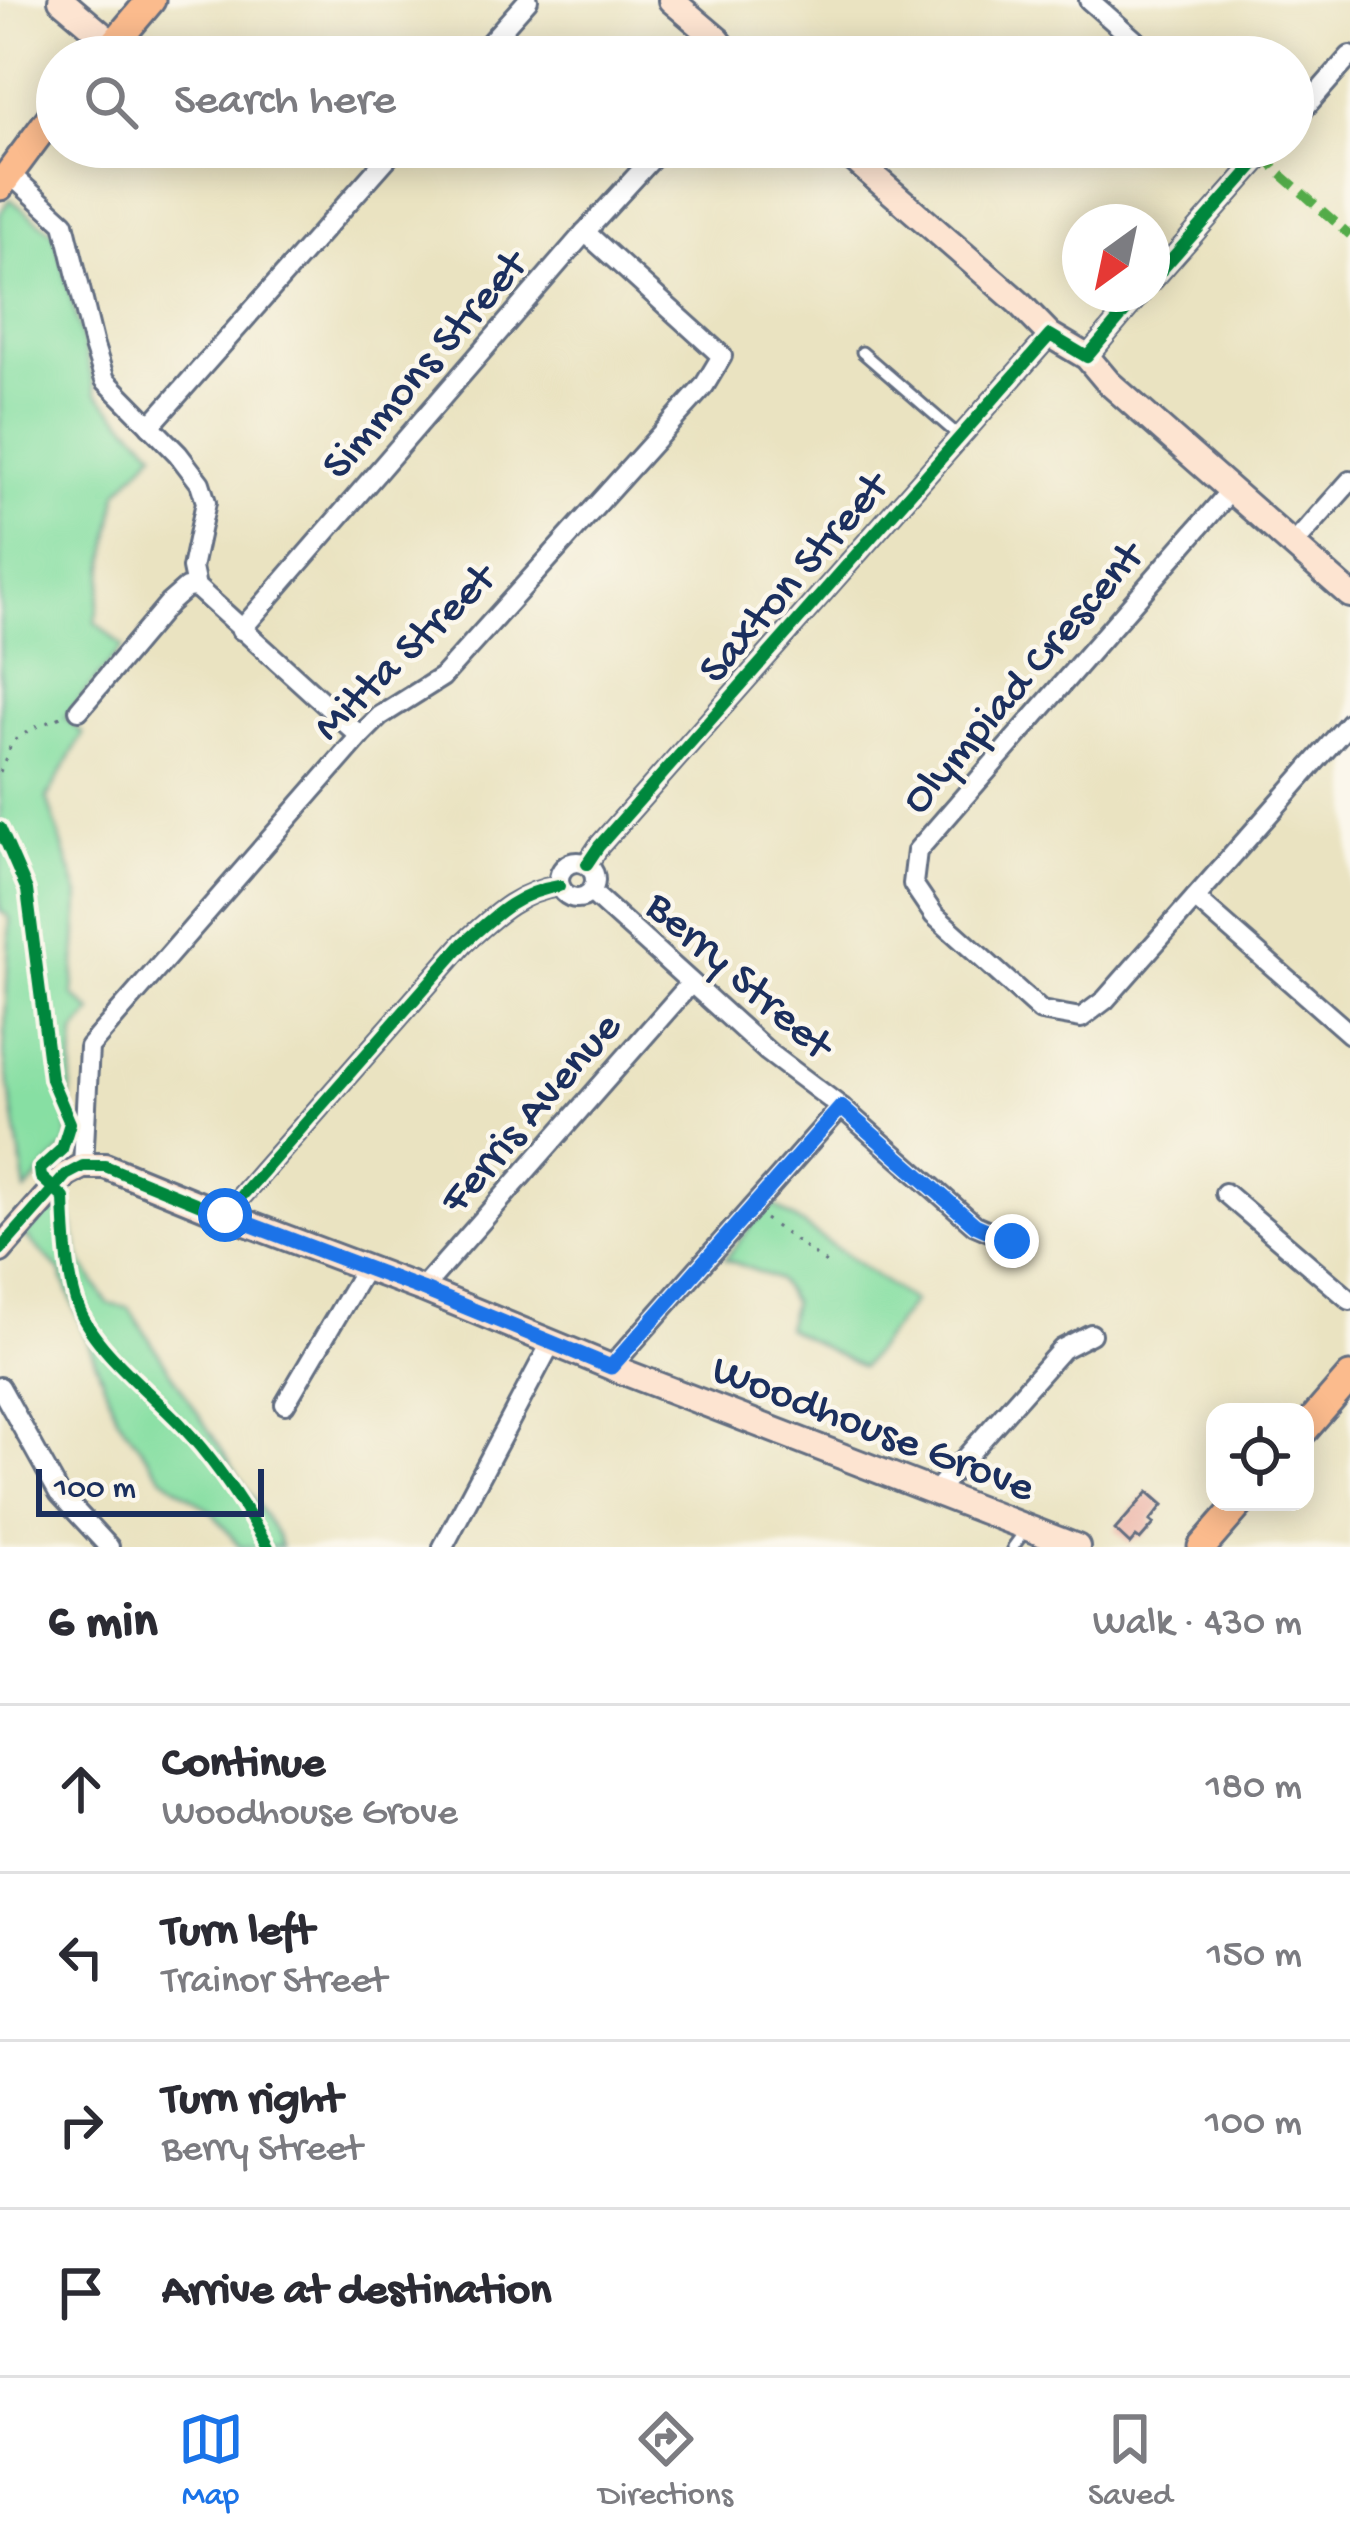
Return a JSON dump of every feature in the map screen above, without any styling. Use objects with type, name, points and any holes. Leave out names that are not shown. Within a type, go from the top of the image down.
[{"type":"main road","points":[[121,36],[152,0]]},
{"type":"main road","points":[[5,180],[36,138]]},
{"type":"main road","points":[[1314,1419],[1350,1377]]},
{"type":"main road","points":[[1202,1547],[1233,1511]]},
{"type":"street","points":[[61,0],[94,36]]},
{"type":"street","points":[[496,36],[528,0]]},
{"type":"street","points":[[671,0],[713,36]]},
{"type":"street","points":[[1089,0],[1130,36]]},
{"type":"street","points":[[1314,97],[1350,56]]},
{"type":"street","points":[[150,426],[379,168]]},
{"type":"street","name":"Simmons Street","points":[[242,630],[644,168]]},
{"type":"street","points":[[864,168],[1050,335],[1087,357],[1108,382],[1350,595]]},
{"type":"street","points":[[1170,260],[1247,168]]},
{"type":"street","points":[[5,180],[64,223],[105,380],[200,483],[206,502],[192,568],[196,587],[360,736]]},
{"type":"street","name":"Mitta Street","points":[[82,1166],[89,1046],[360,736],[380,716],[442,677],[704,386],[722,356],[585,232]]},
{"type":"street","points":[[1087,357],[1126,312]]},
{"type":"street","name":"Saxton Street","points":[[587,864],[1050,335]]},
{"type":"street","points":[[1293,545],[1350,481]]},
{"type":"street","name":"Olympiad Crescent","points":[[1231,490],[917,851],[913,884],[934,915],[1041,1011],[1081,1018],[1105,1000],[1350,722]]},
{"type":"street","points":[[79,710],[169,603],[186,588],[196,587]]},
{"type":"street","points":[[571,862],[587,864],[596,878],[591,892],[582,898],[571,898],[559,886],[563,868],[571,862]]},
{"type":"street","points":[[225,1215],[464,944],[503,907],[534,890],[559,886]]},
{"type":"street","name":"Berry Street","points":[[591,892],[768,1052],[841,1107],[975,1225],[1012,1241]]},
{"type":"street","points":[[1195,898],[1350,1034]]},
{"type":"street","name":"Ferris Avenue","points":[[422,1289],[692,983]]},
{"type":"street","points":[[611,1367],[841,1107]]},
{"type":"street","points":[[0,1250],[66,1175],[82,1166]]},
{"type":"street","name":"Woodhouse Grove","points":[[82,1166],[105,1166],[422,1289],[935,1492],[1020,1537],[1077,1547]]},
{"type":"street","points":[[1226,1193],[1350,1300]]},
{"type":"street","points":[[285,1404],[365,1268]]},
{"type":"street","points":[[935,1492],[1062,1349],[1091,1334]]},
{"type":"street","points":[[443,1547],[551,1343]]},
{"type":"street","points":[[0,1387],[58,1493],[109,1547]]},
{"type":"lane","points":[[862,352],[959,436]]},
{"type":"path","points":[[0,772],[12,742],[79,710]]},
{"type":"path","points":[[764,1217],[826,1263]]},
{"type":"green space","points":[[10,199],[54,233],[96,393],[155,451],[118,492],[95,622],[123,647],[65,717],[83,734],[47,798],[79,896],[73,995],[92,1012],[75,1033],[67,1144],[26,1191],[4,1056],[10,918],[0,910],[0,213]]},
{"type":"green space","points":[[65,1198],[81,1261],[108,1304],[129,1308],[281,1547],[240,1547],[212,1512],[162,1477],[117,1416],[60,1271],[24,1234]]},
{"type":"green space","points":[[770,1202],[913,1302],[862,1367],[786,1328],[793,1303],[777,1279],[725,1259]]},
{"type":"building","points":[[1148,1492],[1163,1505],[1150,1521],[1154,1524],[1130,1544],[1115,1530]]},
{"type":"marked path","points":[[1274,168],[1350,235]]},
{"type":"cycle path","points":[[1170,261],[1252,168]]},
{"type":"cycle path","points":[[587,864],[1050,335],[1087,357],[1125,312]]},
{"type":"cycle path","points":[[0,828],[27,890],[51,1079],[70,1123],[62,1149],[40,1169],[41,1177],[64,1198],[69,1270],[79,1309],[110,1355],[206,1454],[268,1547]]},
{"type":"cycle path","points":[[0,1250],[66,1175],[83,1166],[105,1166],[225,1215],[464,943],[519,900],[559,886]]},
{"type":"route","points":[[225,1215],[611,1367],[841,1107],[975,1225],[1012,1241]]}]
